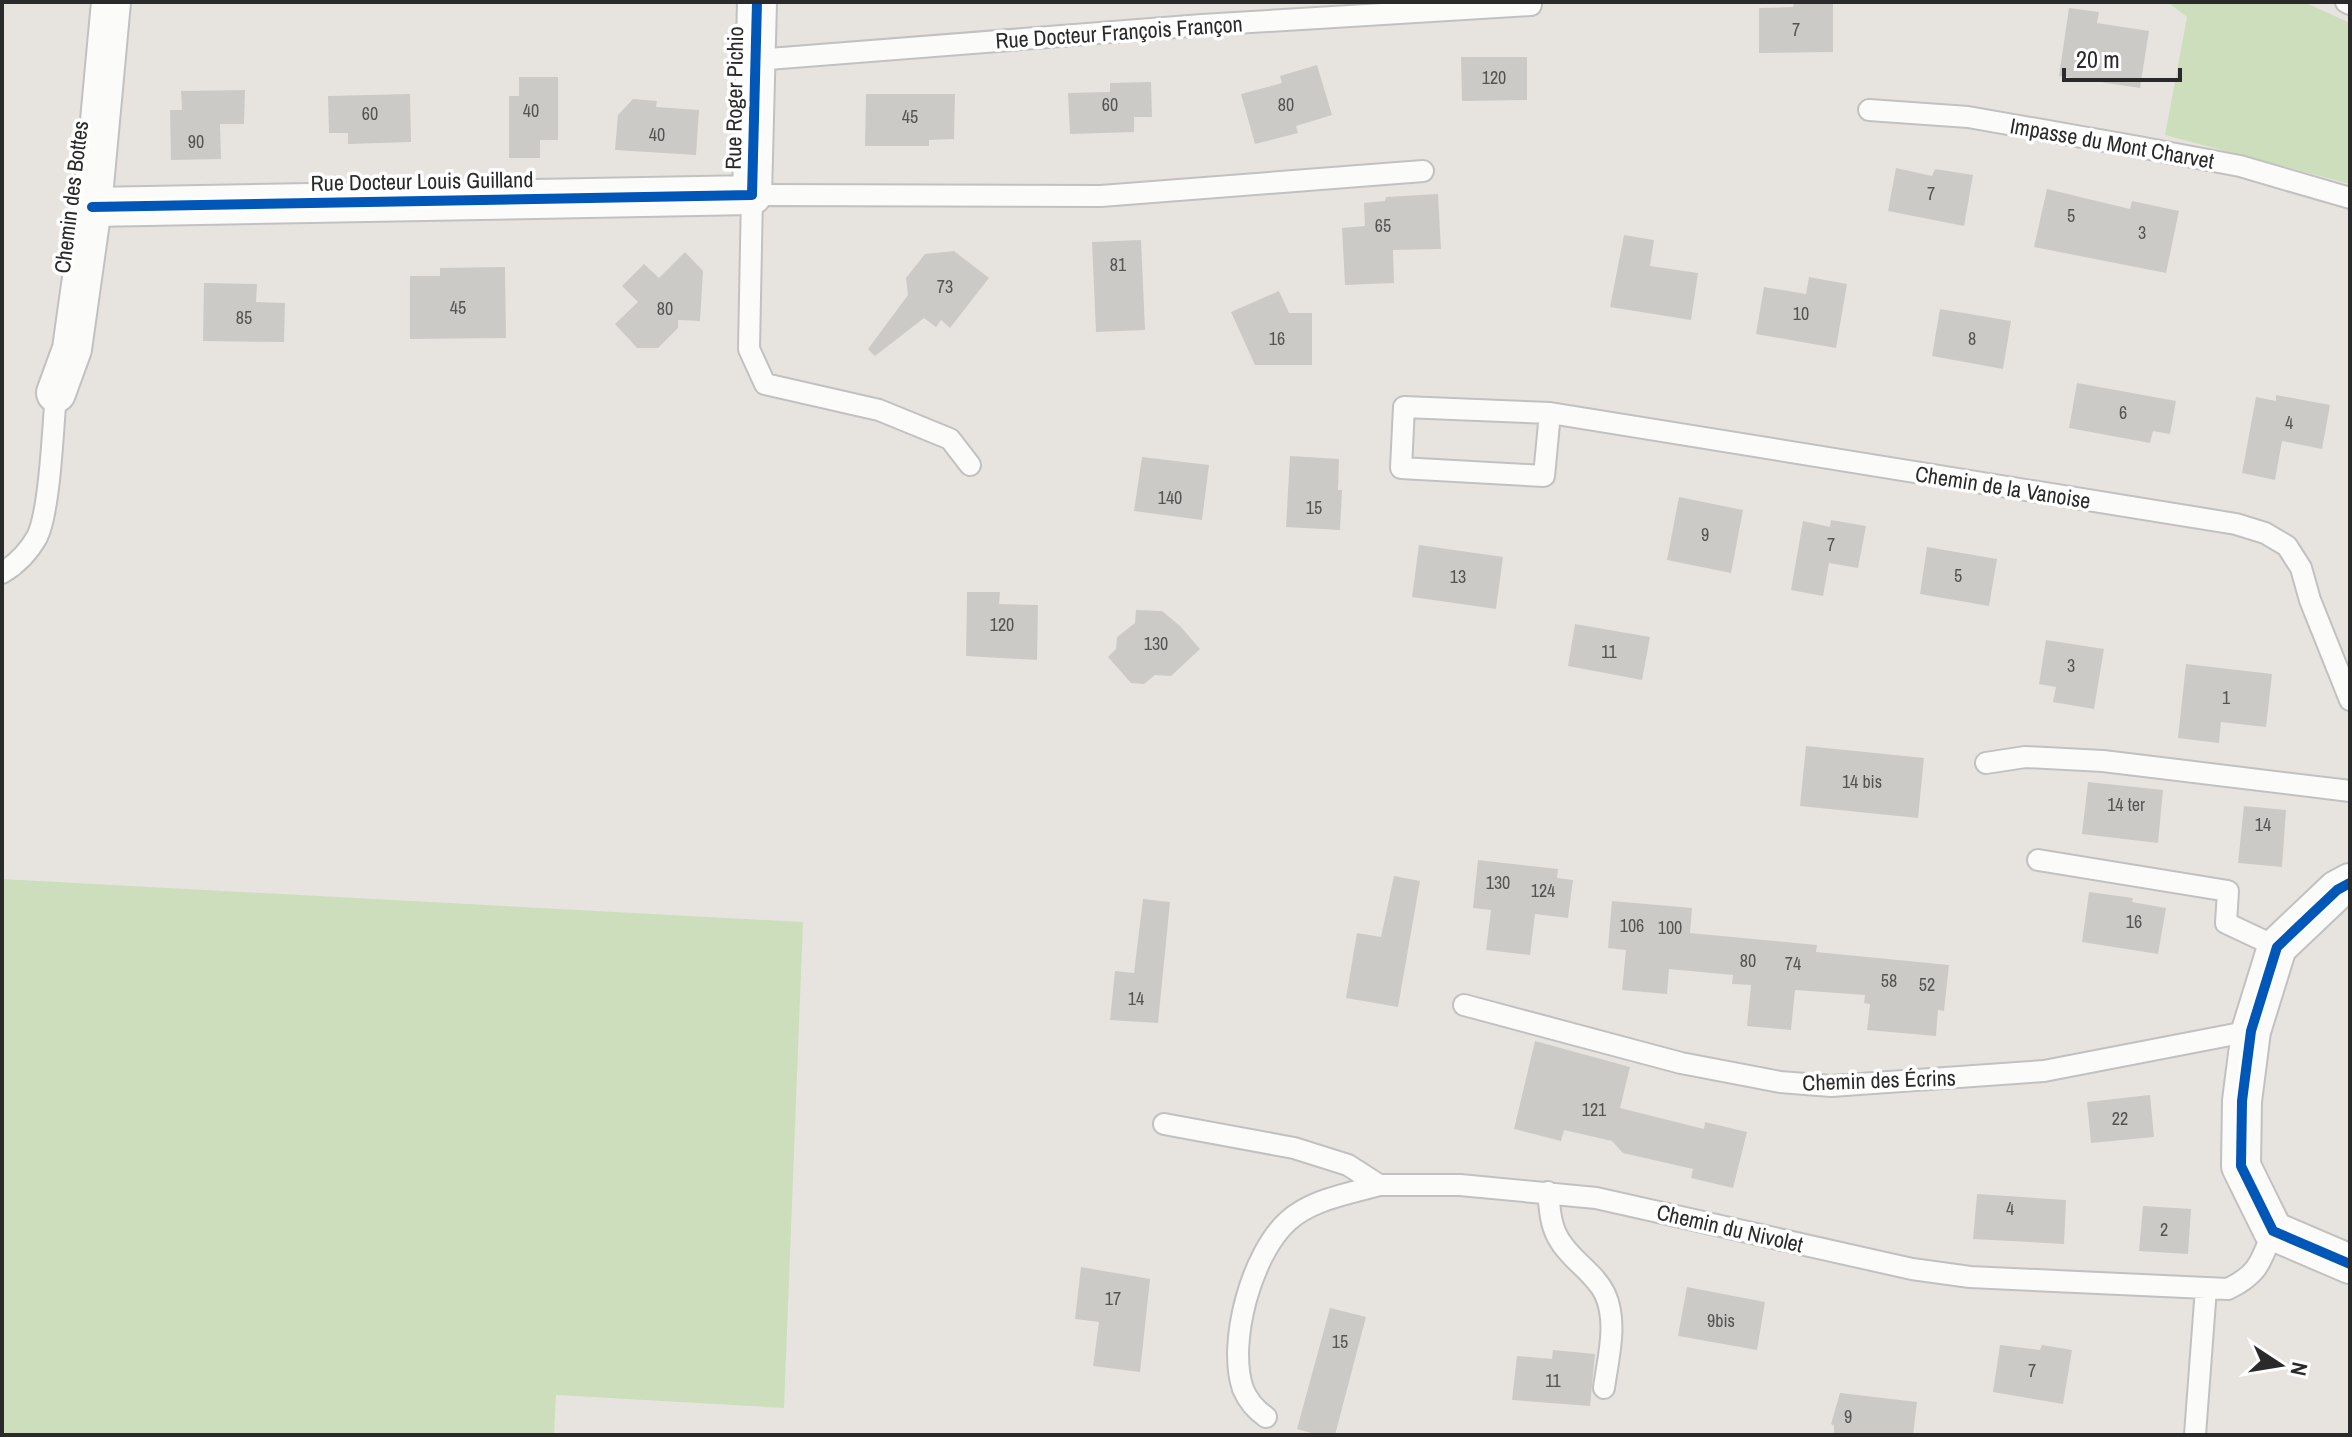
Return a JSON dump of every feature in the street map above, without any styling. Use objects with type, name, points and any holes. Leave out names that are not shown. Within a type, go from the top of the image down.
[{"type":"street","name":"Chemin des Bottes","points":[[56,393],[72,349],[92,207],[111,2]]},
{"type":"street","name":"Rue Roger Pichio","points":[[752,195],[757,2]]},
{"type":"street","name":"Rue Docteur Louis Guilland","points":[[92,207],[752,195]]},
{"type":"street","points":[[2350,883],[2337,890],[2277,947],[2251,1031],[2242,1101],[2241,1166],[2273,1231],[2350,1264]]},
{"type":"lane","name":"Rue Docteur François Françon","points":[[755,60],[1188,26],[1531,5]]},
{"type":"lane","name":"Impasse du Mont Charvet","points":[[1869,110],[1968,117],[2139,147],[2240,166],[2350,198]]},
{"type":"lane","points":[[752,195],[1101,196],[1423,171]]},
{"type":"lane","name":"Rue Roger Pichio","points":[[752,195],[749,349],[765,384],[879,410],[950,439],[970,465]]},
{"type":"lane","name":"Chemin des Bottes","points":[[2,573],[18,563],[38,536],[45,501],[56,393]]},
{"type":"lane","name":"Chemin de la Vanoise","points":[[1550,413],[1544,476],[1401,468],[1404,407],[1550,413],[2236,524],[2265,533],[2287,546],[2301,568],[2310,600],[2350,700]]},
{"type":"lane","points":[[1986,763],[2025,757],[2103,761],[2350,791]]},
{"type":"lane","points":[[2038,860],[2228,891],[2226,923],[2277,947]]},
{"type":"lane","name":"Chemin des Écrins","points":[[1464,1005],[1681,1063],[1780,1082],[1831,1086],[2044,1071],[2251,1031]]},
{"type":"lane","points":[[1164,1124],[1294,1148],[1348,1165],[1379,1185]]},
{"type":"lane","name":"Chemin du Nivolet","points":[[1266,1417],[1254,1409],[1243,1389],[1239,1364],[1241,1330],[1257,1263],[1288,1221],[1307,1208],[1379,1185],[1460,1185],[1548,1192],[1650,1209],[1912,1269],[1970,1277],[2228,1289],[2248,1279],[2263,1257],[2273,1231]]},
{"type":"lane","points":[[1548,1192],[1552,1226],[1560,1242],[1594,1279],[1605,1296],[1611,1339],[1604,1388]]},
{"type":"lane","points":[[2195,1435],[2206,1288]]},
{"type":"green space","points":[[2167,2],[2304,2],[2350,23],[2350,184],[2165,135],[2187,17]]},
{"type":"green space","points":[[2,879],[803,922],[784,1408],[556,1395],[554,1435],[2,1435]]},
{"type":"building","points":[[1794,4],[1833,4],[1833,52],[1759,53],[1759,8],[1793,7]]},
{"type":"building","points":[[2069,8],[2099,12],[2097,23],[2149,31],[2140,88],[2059,76]]},
{"type":"building","points":[[1461,57],[1527,57],[1527,100],[1462,101]]},
{"type":"building","points":[[1317,65],[1332,115],[1296,126],[1298,133],[1255,144],[1241,94],[1282,83],[1280,76]]},
{"type":"building","points":[[519,77],[558,77],[558,140],[540,140],[540,158],[509,158],[509,96],[519,96]]},
{"type":"building","points":[[1151,82],[1152,117],[1134,117],[1134,132],[1070,134],[1068,93],[1110,92],[1110,83]]},
{"type":"building","points":[[245,90],[244,124],[220,124],[221,159],[171,160],[170,110],[182,110],[181,91]]},
{"type":"building","points":[[410,94],[411,142],[348,144],[348,133],[329,133],[328,96]]},
{"type":"building","points":[[866,94],[955,94],[954,139],[929,140],[929,146],[865,146]]},
{"type":"building","points":[[633,99],[657,101],[656,107],[699,110],[696,155],[615,150],[618,115]]},
{"type":"building","points":[[1896,168],[1932,176],[1935,169],[1973,175],[1964,226],[1888,211]]},
{"type":"building","points":[[2047,189],[2130,209],[2132,201],[2179,211],[2166,273],[2034,247]]},
{"type":"building","points":[[1438,194],[1441,249],[1393,250],[1394,283],[1345,285],[1342,228],[1365,226],[1364,203],[1385,201],[1386,197]]},
{"type":"building","points":[[1624,235],[1654,240],[1650,266],[1698,273],[1691,320],[1610,307]]},
{"type":"building","points":[[1141,240],[1145,330],[1096,332],[1092,242]]},
{"type":"building","points":[[954,251],[989,278],[950,328],[941,320],[936,327],[924,318],[875,356],[868,349],[908,295],[906,278],[925,254]]},
{"type":"building","points":[[685,252],[703,271],[700,321],[678,320],[678,328],[658,348],[637,348],[615,324],[638,302],[622,286],[644,264],[659,278]]},
{"type":"building","points":[[505,267],[506,338],[410,339],[410,276],[440,276],[440,268]]},
{"type":"building","points":[[1809,277],[1847,284],[1836,348],[1756,334],[1764,287],[1806,294]]},
{"type":"building","points":[[204,283],[257,284],[256,302],[285,303],[284,342],[203,341]]},
{"type":"building","points":[[1279,291],[1289,313],[1312,313],[1312,365],[1255,365],[1231,312]]},
{"type":"building","points":[[1940,309],[2011,321],[2003,369],[1932,356]]},
{"type":"building","points":[[2077,383],[2176,401],[2170,434],[2153,431],[2150,443],[2069,428]]},
{"type":"building","points":[[2276,395],[2330,405],[2322,449],[2282,441],[2275,480],[2242,473],[2256,397],[2276,401]]},
{"type":"building","points":[[1290,456],[1339,459],[1338,490],[1342,490],[1340,530],[1286,527]]},
{"type":"building","points":[[1142,457],[1209,465],[1202,520],[1134,511]]},
{"type":"building","points":[[1679,497],[1743,510],[1731,573],[1667,560]]},
{"type":"building","points":[[1831,520],[1866,526],[1858,568],[1829,563],[1823,596],[1791,590],[1803,521],[1830,527]]},
{"type":"building","points":[[1419,545],[1503,557],[1496,609],[1412,597]]},
{"type":"building","points":[[1927,547],[1997,559],[1989,606],[1920,594]]},
{"type":"building","points":[[967,592],[1000,592],[999,604],[1038,605],[1037,660],[966,656]]},
{"type":"building","points":[[1136,610],[1162,611],[1200,649],[1171,676],[1155,675],[1144,684],[1131,683],[1108,657],[1116,649],[1117,637],[1135,623]]},
{"type":"building","points":[[1575,624],[1650,637],[1642,680],[1568,666]]},
{"type":"building","points":[[2046,640],[2104,649],[2094,709],[2053,702],[2056,687],[2039,684]]},
{"type":"building","points":[[2186,664],[2272,674],[2266,727],[2221,722],[2219,743],[2178,738]]},
{"type":"building","points":[[1806,746],[1924,758],[1918,818],[1800,806]]},
{"type":"building","points":[[2088,782],[2163,790],[2158,843],[2082,834]]},
{"type":"building","points":[[2244,806],[2286,810],[2282,867],[2238,863]]},
{"type":"building","points":[[1478,860],[1558,869],[1557,878],[1573,880],[1568,918],[1535,914],[1530,955],[1486,950],[1491,910],[1473,908]]},
{"type":"building","points":[[1394,876],[1420,881],[1398,1007],[1346,998],[1357,933],[1381,937]]},
{"type":"building","points":[[2089,892],[2133,898],[2132,902],[2166,908],[2158,954],[2082,942]]},
{"type":"building","points":[[1143,899],[1170,902],[1158,1023],[1110,1020],[1115,971],[1134,973]]},
{"type":"building","points":[[1612,901],[1692,908],[1690,933],[1817,945],[1816,952],[1949,965],[1944,1011],[1938,1010],[1936,1036],[1867,1030],[1870,1004],[1864,1003],[1865,995],[1795,990],[1791,1030],[1747,1026],[1751,985],[1732,984],[1733,975],[1669,969],[1667,994],[1622,990],[1626,950],[1608,948]]},
{"type":"building","points":[[1535,1041],[1630,1067],[1620,1108],[1704,1129],[1705,1122],[1747,1132],[1733,1188],[1691,1178],[1693,1169],[1623,1153],[1612,1141],[1564,1130],[1561,1141],[1514,1129]]},
{"type":"building","points":[[2150,1095],[2154,1137],[2091,1143],[2087,1102]]},
{"type":"building","points":[[1977,1194],[2066,1200],[2064,1244],[1973,1239]]},
{"type":"building","points":[[2143,1206],[2191,1209],[2188,1254],[2139,1251]]},
{"type":"building","points":[[1081,1267],[1150,1279],[1140,1372],[1093,1366],[1099,1322],[1075,1319]]},
{"type":"building","points":[[1687,1287],[1765,1302],[1757,1350],[1678,1336]]},
{"type":"building","points":[[1330,1308],[1366,1317],[1335,1435],[1318,1435],[1297,1429]]},
{"type":"building","points":[[2000,1345],[2040,1350],[2042,1345],[2072,1350],[2063,1404],[1993,1392]]},
{"type":"building","points":[[1553,1350],[1595,1354],[1590,1406],[1512,1400],[1517,1356],[1552,1359]]},
{"type":"building","points":[[1840,1393],[1917,1402],[1913,1435],[1834,1435],[1831,1424]]},
{"type":"cycle path","points":[[92,207],[752,195],[757,2]]},
{"type":"cycle path","points":[[2350,883],[2337,890],[2277,947],[2251,1031],[2242,1101],[2241,1166],[2273,1231],[2350,1264]]}]
